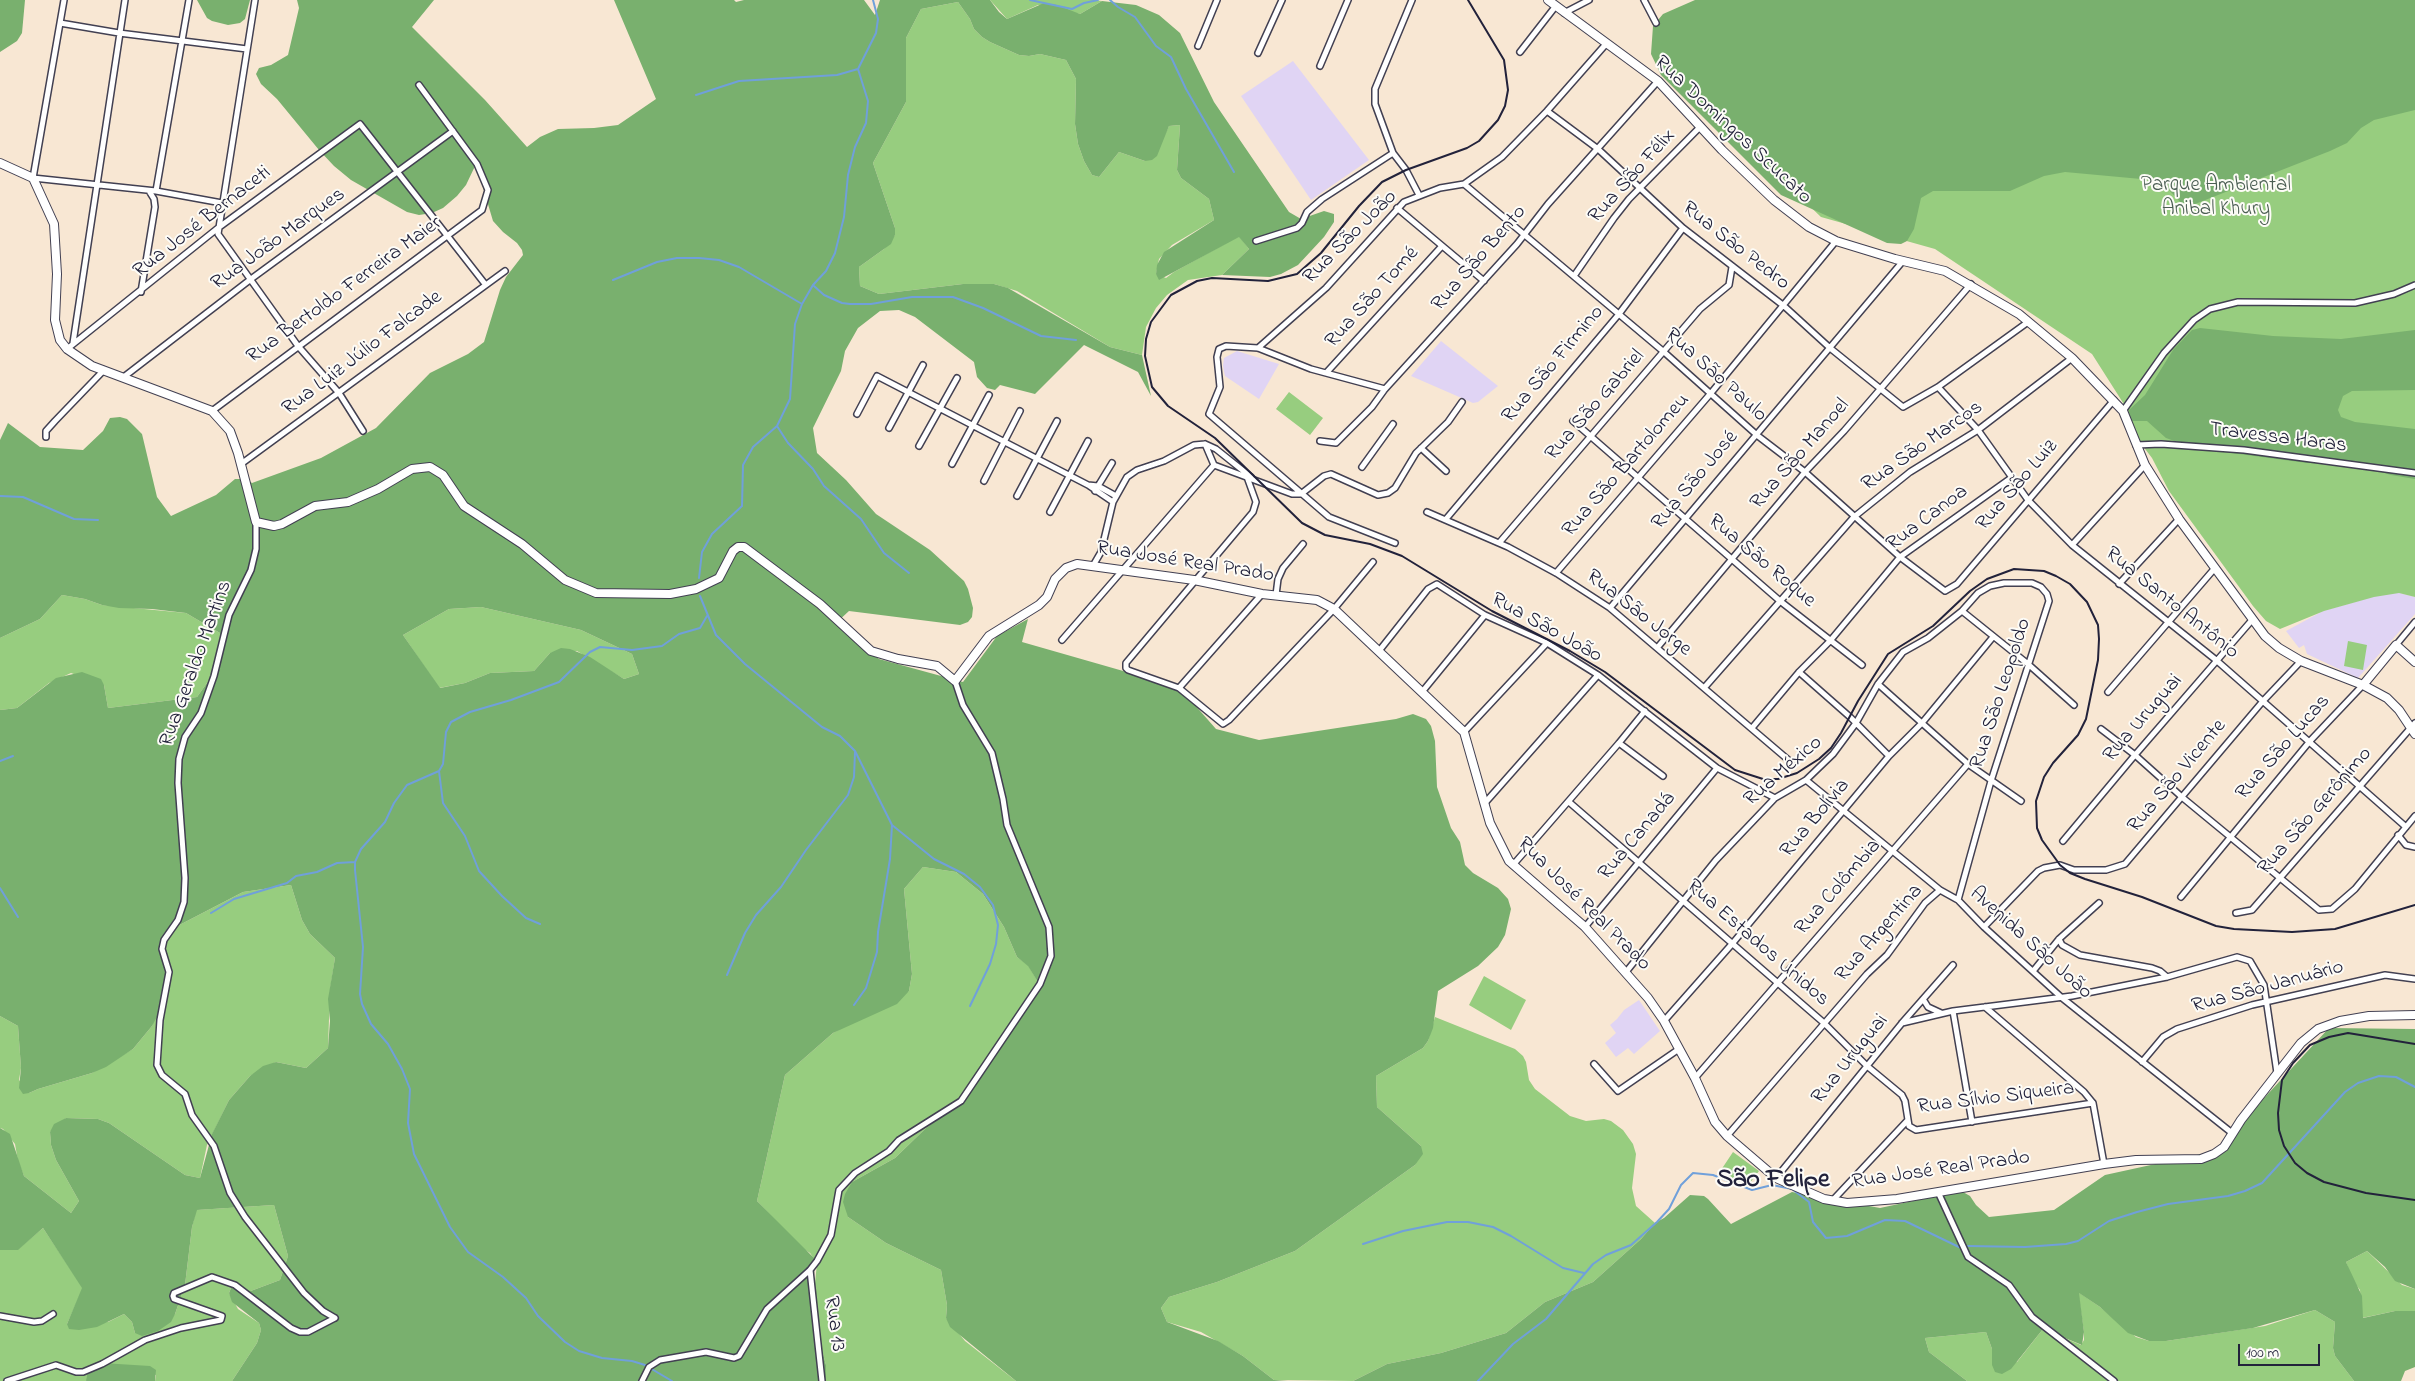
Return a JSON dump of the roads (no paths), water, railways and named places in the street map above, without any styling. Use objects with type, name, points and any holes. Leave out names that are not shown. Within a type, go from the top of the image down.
[{"type":"street","points":[[64,0],[34,178],[54,224],[57,274],[55,320],[60,340],[70,346],[92,366],[125,376],[212,411],[230,431],[241,464],[256,522],[274,526],[282,524],[315,506],[348,502],[378,489],[412,468],[430,467],[443,475],[464,506],[522,544],[565,580],[596,593],[670,594],[696,589],[719,578],[733,551],[738,547],[744,547],[813,598],[871,651],[898,659],[938,666],[955,681],[963,706],[992,753],[1007,825],[1048,927],[1050,956],[1040,984],[961,1101],[899,1140],[889,1151],[855,1173],[840,1190],[831,1236],[810,1270],[767,1309],[739,1356],[734,1358],[706,1352],[660,1360],[649,1367],[642,1381]]},
{"type":"street","points":[[70,346],[125,0]]},
{"type":"street","points":[[156,191],[189,0]]},
{"type":"street","points":[[255,0],[218,228],[220,238],[298,346],[339,393],[363,431]]},
{"type":"street","points":[[1198,46],[1217,0]]},
{"type":"street","points":[[1258,54],[1282,0]]},
{"type":"street","points":[[1320,66],[1348,0]]},
{"type":"street","points":[[1412,0],[1375,90],[1376,104],[1393,154],[1406,170],[1419,195]]},
{"type":"street","name":"Rua Domingos Scucato","points":[[1548,0],[1563,14],[1658,81],[1702,125],[1722,150],[1774,200],[1810,227],[1836,241],[1903,261],[1945,271],[1970,284],[2028,322],[2072,358],[2123,411],[2145,465],[2179,519],[2252,620],[2280,648],[2301,661],[2363,685],[2386,698],[2414,728]]},
{"type":"street","points":[[1563,14],[1589,0]]},
{"type":"street","points":[[1644,0],[1656,23]]},
{"type":"street","points":[[1520,52],[1555,7]]},
{"type":"street","points":[[60,23],[183,42],[247,48]]},
{"type":"street","name":"Rua São João","points":[[1258,348],[1326,288],[1397,208],[1419,195],[1440,188],[1464,184],[1502,156],[1547,111],[1606,44]]},
{"type":"street","name":"Rua São Bento","points":[[1320,441],[1336,443],[1372,407],[1385,389],[1524,236],[1658,81]]},
{"type":"street","points":[[419,85],[453,131]]},
{"type":"street","name":"Rua São Pedro","points":[[1547,111],[1598,149],[1682,228],[1784,306],[1830,348],[1903,407],[1938,387]]},
{"type":"street","name":"Rua José Bernaceti","points":[[70,346],[141,292],[218,228],[360,124],[398,173]]},
{"type":"street","name":"Rua São Félix","points":[[1574,276],[1614,218],[1702,125]]},
{"type":"street","name":"Rua João Marques","points":[[125,376],[250,280],[453,131]]},
{"type":"street","name":"Rua Bertoldo Ferreira Maier","points":[[212,411],[482,210],[488,190],[477,164],[453,131]]},
{"type":"street","points":[[1256,241],[1297,228],[1302,223],[1307,212],[1322,199],[1393,154]]},
{"type":"street","points":[[0,163],[34,178],[156,191],[222,203]]},
{"type":"street","points":[[398,173],[485,284]]},
{"type":"street","name":"Rua São Paulo","points":[[1464,184],[1712,393],[1756,435],[1805,472],[1900,557],[1945,591]]},
{"type":"street","points":[[141,292],[155,207],[154,199],[149,191]]},
{"type":"street","points":[[1397,208],[1484,281]]},
{"type":"street","name":"Rua São Firmino","points":[[1446,519],[1619,314],[1682,228]]},
{"type":"street","name":"Rua São Bartolomeu","points":[[1556,573],[1638,476],[1712,393],[1836,241]]},
{"type":"street","name":"Rua São Tomé","points":[[1327,372],[1442,246]]},
{"type":"street","name":"Rua São José","points":[[1610,608],[1903,261]]},
{"type":"street","name":"Rua São Gabriel","points":[[1499,543],[1700,309],[1728,285],[1732,267]]},
{"type":"street","name":"Rua Luiz Júlio Falcade","points":[[241,464],[505,271]]},
{"type":"street","name":"Rua São Manoel","points":[[1657,648],[1733,560],[1805,472],[1831,445],[1970,284]]},
{"type":"street","points":[[2123,411],[2164,353],[2194,320],[2210,309],[2238,302],[2355,303],[2394,294],[2415,285]]},
{"type":"street","points":[[1938,387],[2028,322]]},
{"type":"street","points":[[1385,389],[1311,369],[1258,348],[1226,346],[1219,350],[1217,368],[1220,387],[1209,411],[1210,417],[1233,433],[1329,517],[1396,543]]},
{"type":"street","name":"Rua São Marcos","points":[[1704,688],[1854,517],[1910,472],[1978,430],[2072,358]]},
{"type":"street","points":[[888,428],[923,365]]},
{"type":"street","points":[[46,436],[46,431],[104,370]]},
{"type":"street","points":[[857,414],[877,376],[1088,485],[1116,496]]},
{"type":"street","points":[[919,446],[957,378]]},
{"type":"street","name":"Rua Santo Antônio","points":[[1938,387],[1978,430],[2028,500],[2072,545],[2119,584],[2169,620],[2310,740],[2406,827]]},
{"type":"street","points":[[952,464],[989,395]]},
{"type":"street","name":"Rua São Luiz","points":[[1945,591],[1957,584],[2114,400]]},
{"type":"street","points":[[1205,444],[1214,465],[1292,494],[1301,494],[1324,476],[1331,474],[1378,495],[1388,493],[1394,488],[1412,458],[1448,422],[1462,402]]},
{"type":"street","points":[[984,481],[1020,411]]},
{"type":"street","name":"Rua São Roque","points":[[1573,421],[1780,601],[1862,665]]},
{"type":"street","points":[[1017,496],[1056,422]]},
{"type":"street","points":[[1362,467],[1393,424]]},
{"type":"street","points":[[1050,512],[1088,440]]},
{"type":"street","points":[[1094,564],[1101,552],[1112,502],[1127,477],[1137,470],[1164,461],[1194,445],[1205,444],[1216,449],[1254,480]]},
{"type":"street","name":"Travessa Haras","points":[[2136,445],[2161,444],[2244,450],[2415,473]]},
{"type":"street","points":[[1421,448],[1446,470]]},
{"type":"street","points":[[1097,489],[1112,462]]},
{"type":"street","points":[[1062,640],[1120,570],[1214,465]]},
{"type":"street","points":[[2072,545],[2145,465]]},
{"type":"street","points":[[1247,477],[1256,502],[1253,512],[1126,663],[1126,668],[1179,688],[1223,724],[1229,720],[1334,609],[1373,562]]},
{"type":"street","name":"Rua Canoa","points":[[1752,728],[1799,672],[1830,641],[1900,557],[2011,478]]},
{"type":"street","points":[[1097,489],[1112,502]]},
{"type":"street","name":"Rua São Jorge","points":[[1427,512],[1499,543],[1556,573],[1610,608],[1792,763]]},
{"type":"street","points":[[2119,584],[2179,519]]},
{"type":"street","name":"Rua Geraldo Martins","points":[[6,1381],[56,1365],[76,1372],[83,1372],[102,1364],[145,1340],[181,1328],[221,1320],[222,1316],[174,1299],[173,1296],[174,1293],[212,1277],[235,1285],[291,1328],[300,1332],[308,1332],[335,1318],[323,1311],[304,1292],[245,1217],[230,1193],[219,1156],[192,1115],[185,1094],[162,1075],[157,1065],[160,1020],[169,972],[162,949],[164,940],[178,920],[184,902],[182,826],[178,783],[179,759],[185,737],[201,713],[214,676],[229,615],[251,570],[256,548],[256,522]]},
{"type":"street","points":[[1276,595],[1278,579],[1284,568],[1303,544]]},
{"type":"street","name":"Rua José Real Prado","points":[[955,681],[990,636],[1039,605],[1047,597],[1055,579],[1066,568],[1077,564],[1094,564],[1120,570],[1194,580],[1262,594],[1317,600],[1334,609],[1464,732],[1484,804],[1496,838],[1513,865],[1585,927],[1626,972],[1664,1021],[1695,1078],[1715,1122],[1727,1136],[1776,1178],[1824,1199],[1847,1203],[1897,1199],[2104,1164],[2136,1160],[2201,1159],[2214,1154],[2224,1146],[2301,1043],[2318,1029],[2340,1021],[2369,1016],[2415,1015]]},
{"type":"street","points":[[2108,692],[2215,568]]},
{"type":"street","name":"Rua São Leopoldo","points":[[1958,900],[1990,781],[2028,664],[2042,628],[2049,601],[2047,594],[2041,588],[2032,583],[2018,582],[1990,586],[1978,593],[1962,612]]},
{"type":"street","name":"Rua São João","points":[[1378,651],[1428,589],[1437,584],[1485,615],[1547,643],[1598,675],[1717,768],[1775,798]]},
{"type":"street","points":[[1179,688],[1262,594]]},
{"type":"street","points":[[1962,612],[2028,664],[2074,705]]},
{"type":"street","name":"Rua México","points":[[1626,972],[1716,860],[1775,798],[1806,780],[1833,754],[1856,723],[1878,684],[1903,652],[1928,638],[1962,612]]},
{"type":"street","points":[[1422,692],[1485,615]]},
{"type":"street","name":"Rua Uruguai","points":[[2062,842],[2134,754],[2252,620]]},
{"type":"street","name":"Rua São Lucas","points":[[2181,897],[2310,740],[2363,685],[2415,622]]},
{"type":"street","name":"Rua Bolívia","points":[[1664,1021],[1732,944],[1889,756],[1922,723],[1993,637]]},
{"type":"street","points":[[1464,732],[1547,643]]},
{"type":"street","points":[[2396,646],[2415,662]]},
{"type":"street","name":"Rua São Vicente","points":[[1984,927],[2038,870],[2060,865],[2084,871],[2106,870],[2125,864],[2183,798],[2263,701],[2301,661]]},
{"type":"street","points":[[1799,672],[1856,723],[1889,756]]},
{"type":"street","points":[[1484,804],[1598,675]]},
{"type":"street","points":[[1878,684],[1968,764],[2021,801]]},
{"type":"street","points":[[1513,865],[1619,744],[1644,712]]},
{"type":"street","name":"Rua São Gerônimo","points":[[2236,913],[2252,910],[2359,785],[2414,728]]},
{"type":"street","points":[[2101,729],[2134,754],[2183,798],[2282,877],[2319,910],[2332,909],[2355,889],[2415,816]]},
{"type":"street","points":[[1619,744],[1663,776]]},
{"type":"street","name":"Rua Colômbia","points":[[1695,1078],[1968,764]]},
{"type":"street","name":"Rua Canadá","points":[[1585,927],[1717,768]]},
{"type":"street","name":"Avenida São João","points":[[1806,780],[1894,850],[1940,890],[1958,900],[1984,927],[2034,970],[2061,997],[2232,1133]]},
{"type":"street","name":"Rua Estados Unidos","points":[[1568,802],[1824,1023],[1867,1066],[1902,1096],[1906,1101],[1907,1121]]},
{"type":"street","points":[[2398,836],[2406,845],[2415,846]]},
{"type":"street","name":"Rua Argentina","points":[[1727,1136],[1867,974],[1887,955],[1920,910],[1940,890]]},
{"type":"street","points":[[2034,970],[2058,939],[2098,903]]},
{"type":"street","points":[[2058,939],[2062,945],[2080,955],[2152,968],[2165,974],[2167,977]]},
{"type":"street","points":[[1902,1022],[1953,1011],[2061,997],[2167,977],[2237,957],[2250,961],[2264,985],[2277,1074]]},
{"type":"street","name":"Rua Uruguai","points":[[1776,1178],[1902,1022],[1953,964]]},
{"type":"street","name":"Rua São Januário","points":[[2142,1062],[2163,1036],[2178,1029],[2267,1000],[2385,975],[2415,979]]},
{"type":"street","points":[[1923,999],[1928,1007],[1942,1014]]},
{"type":"street","points":[[1985,1007],[2084,1092],[2093,1103],[2104,1164]]},
{"type":"street","points":[[1953,1011],[1972,1122]]},
{"type":"street","points":[[1594,1064],[1618,1091],[1679,1049]]},
{"type":"street","name":"Rua Sílvio Siqueira","points":[[1907,1121],[1909,1126],[1916,1130],[2093,1103]]},
{"type":"street","points":[[1834,1200],[1907,1121]]},
{"type":"street","points":[[1938,1192],[1968,1257],[2009,1285],[2032,1317],[2114,1381]]},
{"type":"street","name":"Rua 13","points":[[810,1270],[822,1381]]},
{"type":"street","points":[[0,1316],[34,1322],[53,1314]]},
{"type":"waterway","points":[[699,578],[702,552],[712,534],[742,506],[743,465],[753,447],[777,426],[790,399],[795,324],[802,304],[813,285],[826,271],[835,253],[844,217],[848,175],[855,147],[866,123],[868,101],[858,69],[876,33],[878,19],[873,0]]},
{"type":"waterway","points":[[1030,0],[1072,9],[1084,3],[1098,0]]},
{"type":"waterway","points":[[1110,0],[1135,17],[1156,46],[1171,57],[1186,89],[1234,172]]},
{"type":"waterway","points":[[696,95],[739,81],[837,75],[858,69]]},
{"type":"waterway","points":[[613,280],[657,262],[677,258],[719,260],[739,267],[802,304]]},
{"type":"waterway","points":[[814,286],[824,295],[842,303],[850,304],[871,304],[912,297],[953,297],[983,308],[1041,336],[1076,340]]},
{"type":"waterway","points":[[777,426],[788,443],[813,469],[824,486],[861,519],[884,553],[909,573]]},
{"type":"waterway","points":[[0,496],[23,497],[74,519],[98,520]]},
{"type":"waterway","points":[[700,596],[716,635],[745,664],[822,727],[840,736],[855,751],[892,825],[890,859],[878,932],[877,952],[866,988],[854,1005]]},
{"type":"waterway","points":[[672,1381],[645,1365],[632,1361],[602,1358],[579,1351],[565,1342],[538,1316],[526,1298],[503,1277],[468,1252],[450,1227],[414,1154],[408,1123],[410,1089],[402,1069],[388,1044],[371,1024],[362,1004],[360,994],[363,947],[355,862],[361,849],[385,822],[394,803],[407,785],[439,771],[443,764],[446,732],[451,722],[470,712],[511,700],[559,682],[590,652],[600,647],[632,650],[662,646],[679,634],[700,628],[707,616]]},
{"type":"waterway","points":[[727,975],[745,933],[756,915],[781,887],[806,850],[848,795],[854,777],[855,752]]},
{"type":"waterway","points":[[0,761],[13,756]]},
{"type":"waterway","points":[[439,771],[443,803],[465,836],[479,871],[526,918],[540,924]]},
{"type":"waterway","points":[[892,825],[934,859],[964,874],[980,887],[993,905],[998,925],[996,944],[990,964],[970,1006]]},
{"type":"waterway","points":[[211,913],[234,899],[287,883],[296,876],[317,872],[337,863],[355,862]]},
{"type":"waterway","points":[[0,888],[18,917]]},
{"type":"waterway","points":[[1968,1246],[2025,1247],[2066,1244],[2078,1241],[2109,1221],[2137,1212],[2168,1204],[2228,1196],[2245,1191],[2262,1183],[2345,1092],[2358,1083],[2379,1076],[2396,1077],[2415,1087]]},
{"type":"waterway","points":[[1478,1381],[1513,1344],[1546,1319],[1593,1264],[1606,1255],[1631,1245],[1657,1222],[1669,1209],[1681,1185],[1693,1173],[1713,1175],[1752,1190],[1772,1185],[1792,1189],[1809,1202],[1813,1222],[1826,1238],[1847,1236],[1885,1220],[1905,1221],[1961,1248]]},
{"type":"waterway","points":[[1363,1244],[1403,1231],[1447,1222],[1468,1222],[1493,1227],[1563,1268],[1584,1273]]},
{"type":"railway","points":[[1468,0],[1504,60],[1508,90],[1505,106],[1498,120],[1479,141],[1467,148],[1406,170],[1382,182],[1359,206],[1321,253],[1297,274],[1268,281],[1212,278],[1197,281],[1171,295],[1151,322],[1146,339],[1145,356],[1152,387],[1168,406],[1215,438],[1302,523],[1325,535],[1370,544],[1402,556],[1492,611],[1570,651],[1605,672],[1735,770],[1763,779],[1778,779],[1797,773],[1819,759],[1831,748],[1841,733],[1858,701],[1888,654],[1933,626],[1970,591],[1987,579],[2014,569],[2044,571],[2070,584],[2087,602],[2098,625],[2099,639],[2098,660],[2086,719],[2078,735],[2053,763],[2044,777],[2036,801],[2037,828],[2042,840],[2060,865],[2070,873],[2085,879],[2142,897],[2216,926],[2234,929],[2292,932],[2335,929],[2415,905]]},
{"type":"railway","points":[[2415,1044],[2348,1033],[2329,1037],[2310,1045],[2293,1063],[2282,1080],[2278,1113],[2279,1130],[2284,1146],[2295,1163],[2307,1173],[2324,1182],[2366,1193],[2415,1200]]},
{"type":"district","name":"São Felipe","points":[[1773,1182]]},
{"type":"park label","name":"Parque Ambiental Anibal Khury","points":[[2216,199]]}]
